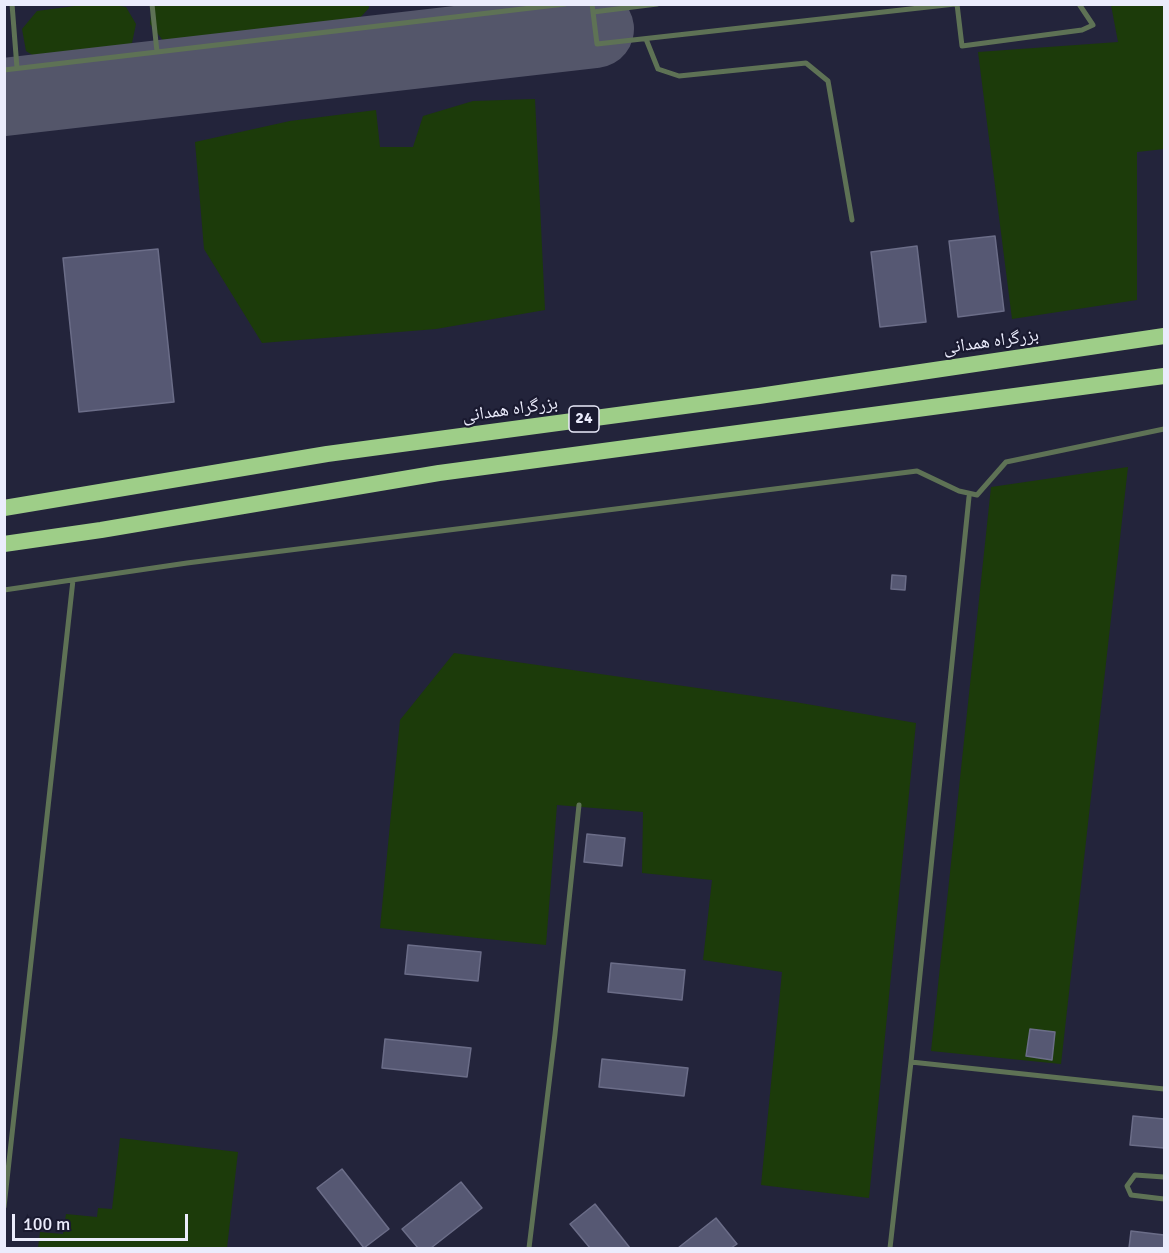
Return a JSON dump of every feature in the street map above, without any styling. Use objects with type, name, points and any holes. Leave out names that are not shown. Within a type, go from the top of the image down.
[{"type":"highway","name":"بزرگراه همدانی","points":[[4,508],[327,454],[747,398],[1164,336]]},
{"type":"highway","name":"24","points":[[4,543],[101,530],[440,473],[1164,377]]},
{"type":"lane","points":[[12,4],[16,68]]},
{"type":"lane","points":[[152,4],[157,52]]},
{"type":"lane","points":[[4,70],[565,4]]},
{"type":"lane","points":[[592,4],[597,44],[956,4],[962,46],[1082,30],[1093,25],[1079,4]]},
{"type":"lane","points":[[593,12],[657,4]]},
{"type":"lane","points":[[646,39],[658,69],[679,76],[806,63],[828,81],[852,220]]},
{"type":"lane","points":[[4,590],[210,560],[917,471],[959,491],[977,495],[1006,462],[1164,429]]},
{"type":"lane","points":[[890,1248],[969,497]]},
{"type":"lane","points":[[4,1208],[73,580]]},
{"type":"lane","points":[[529,1248],[555,1034],[579,805]]},
{"type":"lane","points":[[911,1062],[1164,1089]]},
{"type":"lane","points":[[1164,1177],[1135,1175],[1127,1186],[1131,1195],[1164,1198]]},
{"type":"green space","points":[[90,4],[126,7],[136,24],[132,43],[123,52],[45,63],[26,51],[22,29],[37,11]]},
{"type":"green space","points":[[152,5],[369,5],[369,8],[358,20],[165,43],[150,24]]},
{"type":"green space","points":[[1111,5],[1164,5],[1164,149],[1137,152],[1137,300],[1012,319],[978,52],[1118,42]]},
{"type":"green space","points":[[535,99],[545,310],[436,329],[262,343],[204,249],[195,142],[290,121],[376,110],[380,147],[413,147],[423,116],[473,101]]},
{"type":"green space","points":[[1128,467],[1061,1064],[931,1051],[991,487]]},
{"type":"green space","points":[[454,653],[795,702],[916,723],[869,1198],[761,1185],[782,972],[703,960],[712,880],[642,873],[643,812],[557,805],[546,945],[380,928],[400,720]]},
{"type":"green space","points":[[120,1138],[238,1152],[227,1248],[38,1248],[40,1232],[63,1234],[66,1214],[97,1217],[98,1208],[112,1209]]},
{"type":"building","points":[[995,236],[1004,311],[958,317],[949,241]]},
{"type":"building","points":[[917,246],[926,322],[880,327],[871,252]]},
{"type":"building","points":[[158,249],[174,402],[79,412],[63,258]]},
{"type":"building","points":[[892,575],[906,576],[905,590],[891,589]]},
{"type":"building","points":[[587,834],[625,838],[622,866],[584,862]]},
{"type":"building","points":[[408,945],[481,952],[478,981],[405,974]]},
{"type":"building","points":[[611,963],[685,970],[682,1000],[608,992]]},
{"type":"building","points":[[1030,1029],[1055,1032],[1052,1060],[1026,1056]]},
{"type":"building","points":[[385,1039],[471,1048],[467,1077],[382,1068]]},
{"type":"building","points":[[602,1059],[688,1068],[684,1096],[599,1087]]},
{"type":"building","points":[[1133,1116],[1164,1119],[1164,1148],[1130,1145]]},
{"type":"building","points":[[342,1169],[389,1229],[364,1248],[317,1188]]},
{"type":"building","points":[[461,1182],[482,1208],[431,1248],[418,1248],[402,1229]]},
{"type":"building","points":[[595,1204],[630,1248],[590,1248],[570,1224]]},
{"type":"building","points":[[716,1218],[737,1244],[731,1248],[678,1248]]},
{"type":"building","points":[[1131,1231],[1164,1235],[1164,1248],[1129,1248]]},
{"type":"runway","points":[[4,97],[595,29]]}]
